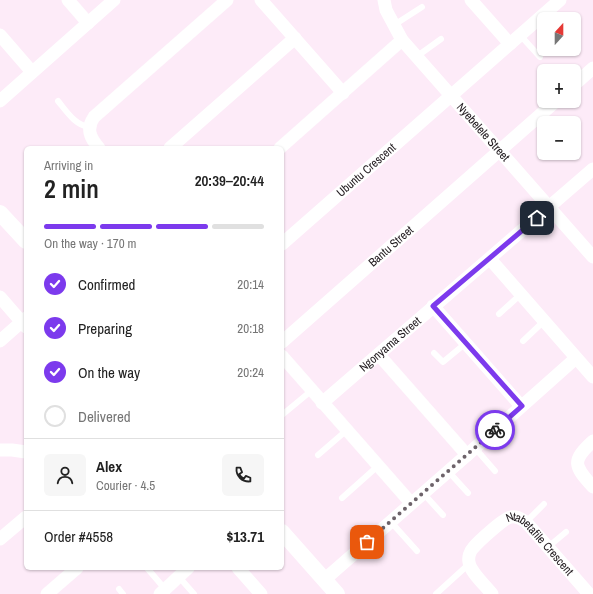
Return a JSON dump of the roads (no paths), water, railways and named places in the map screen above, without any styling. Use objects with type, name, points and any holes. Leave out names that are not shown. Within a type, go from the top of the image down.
[{"type":"street","points":[[68,0],[88,22]]},
{"type":"street","points":[[0,101],[114,0]]},
{"type":"street","points":[[99,146],[90,134],[89,127],[94,117],[227,0]]},
{"type":"street","points":[[261,0],[343,93]]},
{"type":"street","name":"Nyebelele Street","points":[[384,0],[386,10],[402,40],[593,257]]},
{"type":"street","points":[[471,0],[510,44]]},
{"type":"street","name":"Ubuntu Crescent","points":[[284,242],[520,35],[548,14],[560,0]]},
{"type":"street","points":[[0,35],[32,72]]},
{"type":"street","points":[[172,146],[295,38]]},
{"type":"street","points":[[282,146],[402,40]]},
{"type":"street","points":[[581,79],[593,68]]},
{"type":"street","name":"Bantu Street","points":[[284,340],[548,108]]},
{"type":"street","name":"Ngonyama Street","points":[[322,403],[593,169]]},
{"type":"street","points":[[0,213],[24,239]]},
{"type":"street","points":[[490,259],[593,377]]},
{"type":"street","points":[[0,297],[24,322]]},
{"type":"street","points":[[433,306],[522,406]]},
{"type":"street","points":[[0,341],[24,324]]},
{"type":"street","points":[[378,355],[471,452]]},
{"type":"street","points":[[324,580],[576,358]]},
{"type":"street","points":[[284,360],[412,503]]},
{"type":"street","points":[[593,441],[581,452],[577,461],[580,470],[593,487]]},
{"type":"street","points":[[0,450],[24,452]]},
{"type":"street","name":"Ntabetafile Crescent","points":[[469,564],[469,558],[473,548],[502,521],[511,517],[521,518],[589,594]]},
{"type":"street","points":[[0,539],[24,519]]},
{"type":"street","points":[[284,534],[337,594]]},
{"type":"street","points":[[469,564],[472,570],[492,594]]},
{"type":"street","points":[[47,594],[75,570]]},
{"type":"street","points":[[240,570],[261,594]]},
{"type":"street","points":[[163,591],[184,572]]},
{"type":"lane","points":[[394,25],[422,7]]},
{"type":"lane","points":[[520,35],[540,57]]},
{"type":"lane","points":[[416,57],[441,39]]},
{"type":"lane","points":[[58,101],[75,121],[89,127]]},
{"type":"lane","points":[[499,314],[520,295]]},
{"type":"lane","points":[[523,340],[544,322]]},
{"type":"lane","points":[[434,353],[443,362],[466,342]]},
{"type":"lane","points":[[284,413],[311,390]]},
{"type":"lane","points":[[318,455],[348,430]]},
{"type":"lane","points":[[471,452],[496,471]]},
{"type":"lane","points":[[342,498],[379,465]]},
{"type":"lane","points":[[448,471],[468,493]]},
{"type":"lane","points":[[423,493],[443,515]]},
{"type":"lane","points":[[526,522],[544,504]]},
{"type":"lane","points":[[391,522],[417,551]]},
{"type":"lane","points":[[548,547],[566,532]]},
{"type":"lane","points":[[436,594],[469,564]]},
{"type":"lane","points":[[148,570],[163,591]]},
{"type":"lane","points":[[184,572],[194,594]]}]
